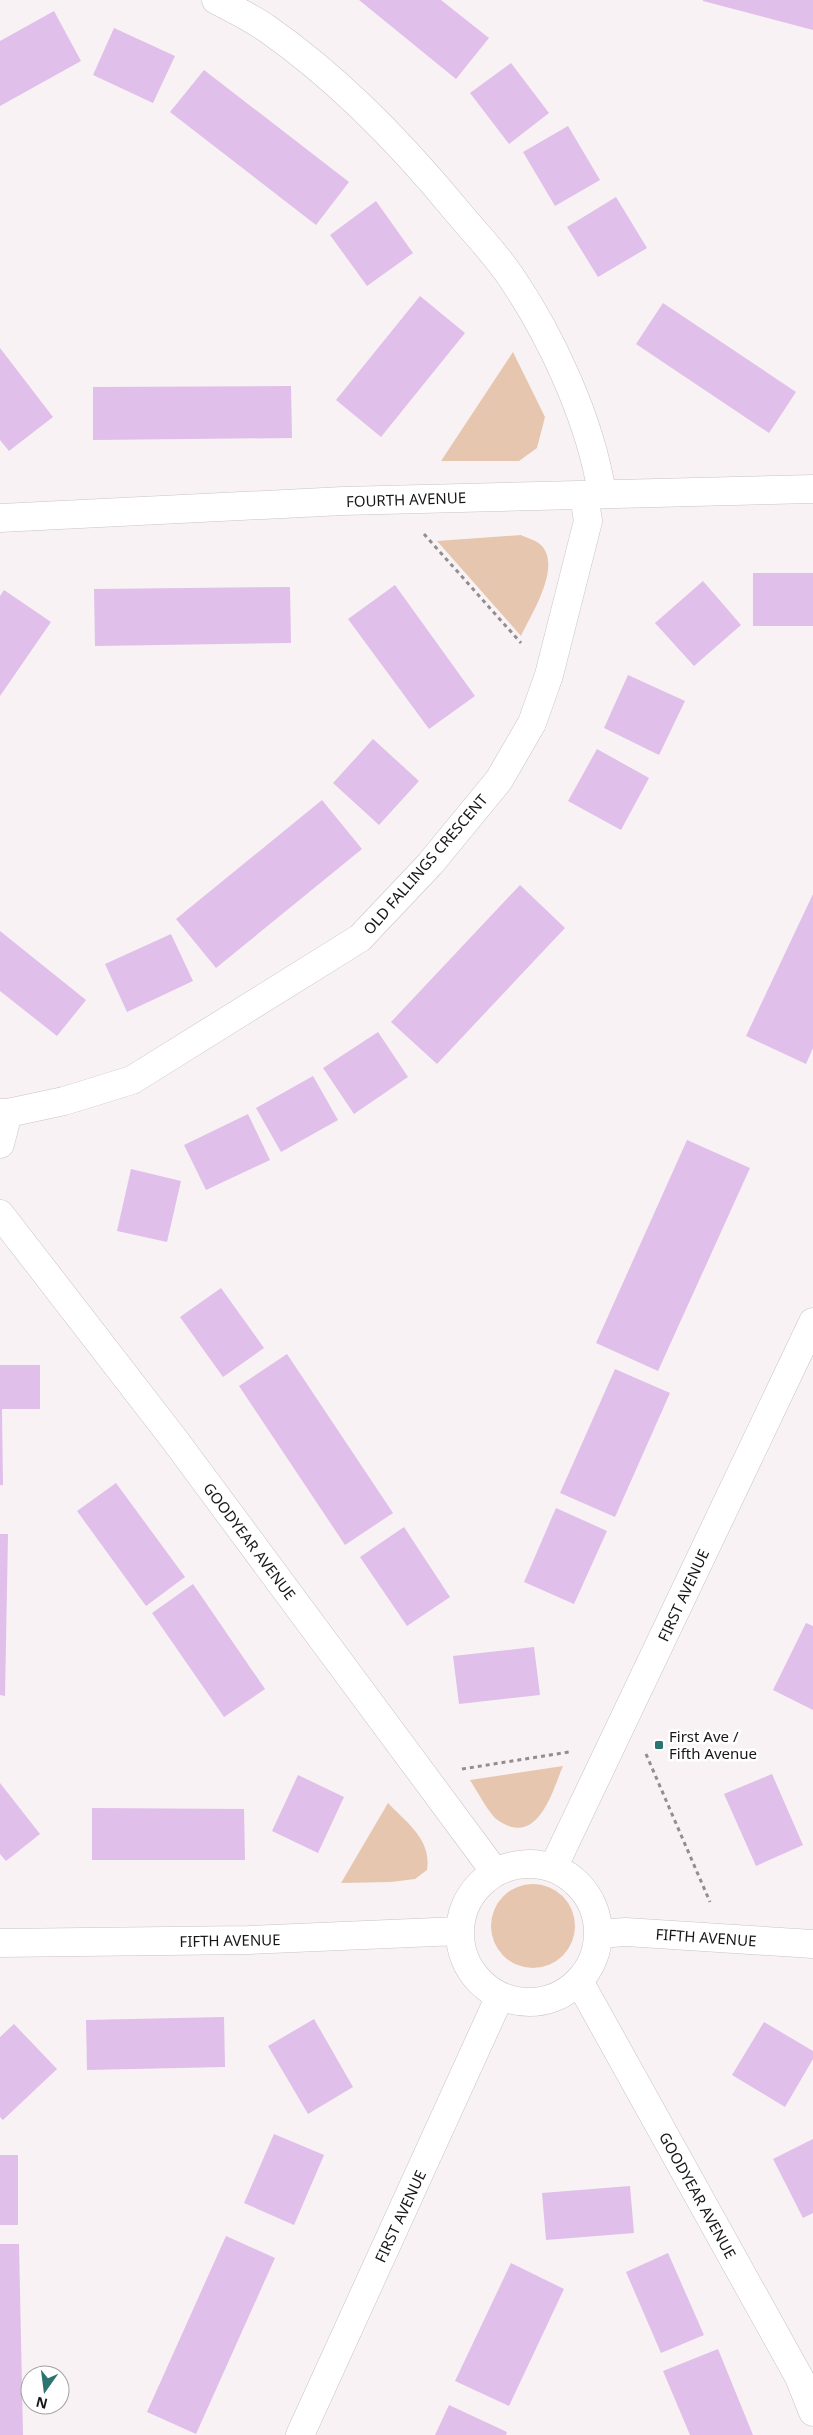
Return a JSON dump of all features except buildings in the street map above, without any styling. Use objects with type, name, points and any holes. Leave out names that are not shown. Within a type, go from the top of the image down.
[{"type":"street","name":"OLD FALLINGS CRESCENT","points":[[4,1113],[64,1101],[132,1080],[360,938],[430,864],[499,780],[532,723],[549,675],[588,521],[598,469],[581,413],[544,332],[510,276],[424,171],[348,93],[265,27],[216,0]]},
{"type":"street","name":"FOURTH AVENUE","points":[[0,518],[420,498],[813,489]]},
{"type":"street","points":[[0,1144],[4,1113]]},
{"type":"street","name":"GOODYEAR AVENUE","points":[[0,1214],[174,1439],[495,1872]]},
{"type":"street","name":"FIRST AVENUE","points":[[553,1868],[813,1322]]},
{"type":"street","points":[[534,1863],[553,1868],[572,1878],[587,1894],[596,1913],[598,1934],[596,1951],[589,1968],[579,1982],[562,1994],[542,2001],[520,2002],[500,1996],[483,1985],[470,1969],[462,1951],[459,1931],[464,1907],[476,1887],[495,1872],[514,1865],[534,1863]]},
{"type":"street","name":"FIFTH AVENUE","points":[[0,1943],[249,1940],[459,1931]]},
{"type":"street","name":"FIFTH AVENUE","points":[[598,1934],[626,1932],[813,1944]]},
{"type":"street","name":"GOODYEAR AVENUE","points":[[579,1982],[799,2377],[813,2412]]},
{"type":"street","name":"FIRST AVENUE","points":[[300,2435],[500,1996]]},
{"type":"path","points":[[420,498],[423,533],[549,675]]},
{"type":"path","points":[[628,1711],[726,1939]]},
{"type":"path","points":[[423,1776],[612,1745]]},
{"type":"shaded area","points":[[513,352],[545,417],[537,448],[519,461],[441,461]]},
{"type":"shaded area","points":[[521,535],[542,546],[547,555],[548,566],[543,591],[521,636],[437,541]]},
{"type":"shaded area","points":[[563,1766],[542,1813],[533,1822],[524,1827],[512,1827],[495,1818],[470,1780]]},
{"type":"shaded area","points":[[388,1803],[410,1825],[422,1841],[428,1859],[427,1870],[415,1879],[391,1882],[341,1883]]},
{"type":"shaded area","points":[[525,1884],[541,1884],[557,1891],[568,1902],[575,1918],[572,1942],[563,1956],[557,1961],[541,1968],[525,1968],[509,1961],[498,1950],[491,1934],[491,1918],[498,1902],[509,1891]]},
{"type":"place","name":"First Ave / Fifth Avenue","points":[[659,1745]]}]
